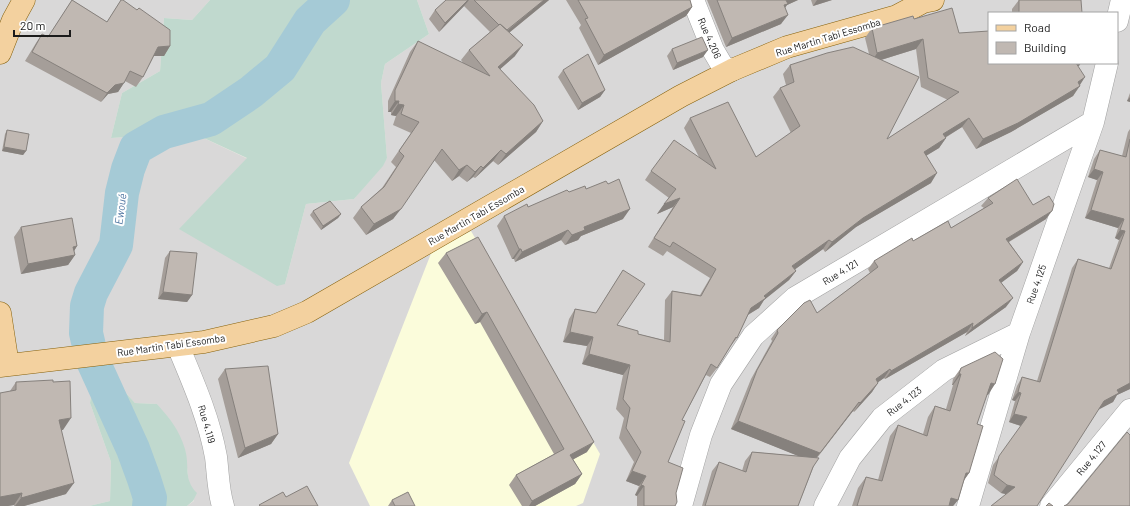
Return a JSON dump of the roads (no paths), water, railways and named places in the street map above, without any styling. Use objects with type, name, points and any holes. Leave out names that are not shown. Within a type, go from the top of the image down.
[{"type":"main road","points":[[0,53],[13,20],[24,0]]},
{"type":"main road","name":"Rue Martin Tabi Essomba","points":[[4,366],[178,346],[274,326],[307,312],[681,96],[732,70],[787,47],[897,16],[927,0]]},
{"type":"main road","points":[[0,313],[4,366]]},
{"type":"street","name":"Rue 4.206","points":[[693,0],[713,50],[723,67],[732,70]]},
{"type":"street","points":[[1118,17],[1122,0]]},
{"type":"street","name":"Rue 4.125","points":[[968,506],[1019,333],[1093,122],[1107,64]]},
{"type":"street","name":"Rue 4.121","points":[[681,506],[701,435],[721,384],[753,336],[795,298],[1093,122]]},
{"type":"street","name":"Rue 4.123","points":[[825,506],[850,458],[882,418],[944,370],[1019,333]]},
{"type":"street","name":"Rue 4.119","points":[[178,346],[207,421],[216,457],[216,504]]},
{"type":"street","name":"Rue 4.127","points":[[1051,506],[1130,410]]},
{"type":"waterway","name":"Ewoué","points":[[149,506],[150,498],[144,479],[133,449],[92,359],[86,333],[87,306],[91,293],[116,245],[122,193],[128,169],[136,148],[164,132],[211,119],[251,92],[280,68],[310,21],[333,0]]}]
